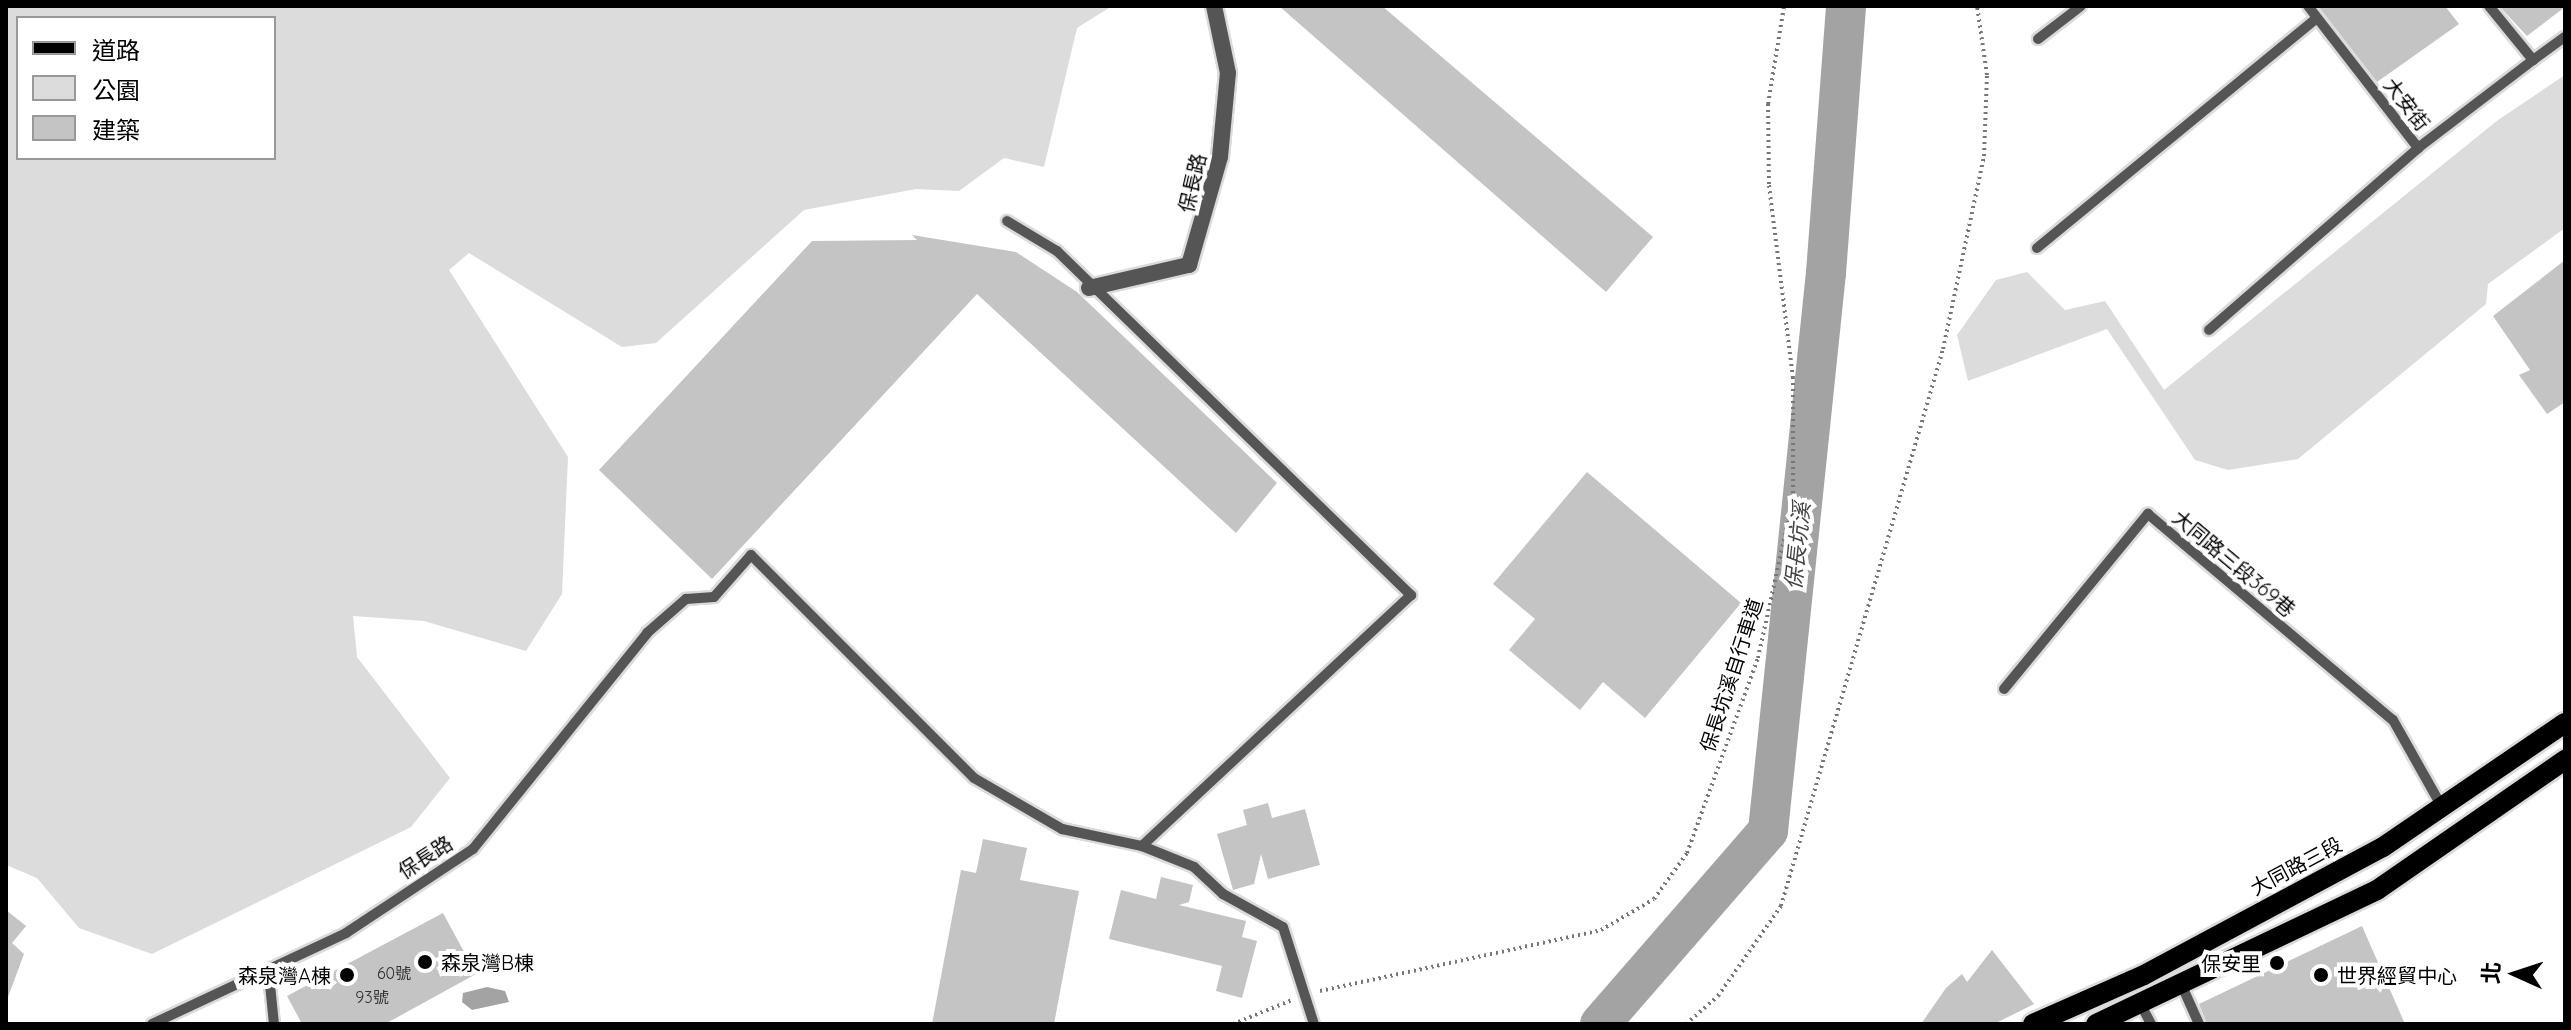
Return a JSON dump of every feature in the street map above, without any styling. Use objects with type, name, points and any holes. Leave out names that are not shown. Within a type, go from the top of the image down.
[{"type":"main road","name":"大同路三段","points":[[2033,1024],[2144,975],[2443,809],[2565,723]]},
{"type":"main road","points":[[2096,1024],[2182,986],[2377,890],[2565,760]]},
{"type":"street","name":"保長路","points":[[1089,288],[1189,265],[1214,191],[1223,129],[1228,73],[1214,6]]},
{"type":"lane","points":[[2038,39],[2081,6]]},
{"type":"lane","name":"大安街","points":[[2308,6],[2418,148],[2565,37]]},
{"type":"lane","points":[[2489,6],[2533,60]]},
{"type":"lane","points":[[2037,248],[2317,18]]},
{"type":"lane","points":[[2209,330],[2418,148]]},
{"type":"lane","points":[[1007,221],[1037,233],[1089,288],[1411,595],[1142,846],[1194,867],[1223,894],[1283,927],[1314,1024]]},
{"type":"lane","name":"大同路三段369巷","points":[[2004,689],[2148,514],[2393,720],[2443,809]]},
{"type":"lane","name":"保長路","points":[[152,1024],[179,1019],[269,975],[473,849],[647,633],[686,599],[714,597],[751,555],[974,778],[1062,829],[1142,846]]},
{"type":"lane","points":[[269,975],[274,1024]]},
{"type":"lane","points":[[2182,986],[2199,1024]]},
{"type":"lane","points":[[2141,1005],[2151,1024]]},
{"type":"path","name":"保長坑溪自行車道","points":[[1233,1024],[1305,994],[1601,930],[1654,899],[1687,853],[1758,658],[1793,499],[1793,378],[1769,184],[1768,104],[1784,6]]},
{"type":"path","points":[[1686,1024],[1718,996],[1781,906],[1943,349],[1984,156],[1987,75],[1977,6]]},
{"type":"green space","points":[[6,6],[1112,6],[1077,28],[1044,167],[1004,158],[959,191],[916,189],[804,210],[656,343],[622,347],[469,253],[449,270],[568,457],[562,594],[526,651],[424,621],[353,616],[357,657],[450,778],[411,827],[152,954],[79,928],[37,878],[6,865]]},
{"type":"green space","points":[[2565,75],[2565,228],[2488,284],[2486,304],[2298,459],[2228,470],[2195,460],[2107,329],[1968,381],[1957,335],[1996,280],[2027,272],[2065,310],[2105,301],[2164,390],[2498,120]]},
{"type":"shaded area","points":[[487,987],[505,991],[509,1002],[472,1010],[462,1002],[463,993]]},
{"type":"building","points":[[1279,6],[1382,6],[1653,237],[1606,292]]},
{"type":"building","points":[[2318,6],[2445,6],[2459,24],[2377,82]]},
{"type":"building","points":[[2499,6],[2565,6],[2565,7],[2527,36]]},
{"type":"building","points":[[912,235],[1016,252],[1077,292],[1277,483],[1236,533],[977,294],[712,579],[599,470],[812,241],[917,240]]},
{"type":"building","points":[[2565,260],[2565,402],[2547,414],[2519,375],[2530,370],[2493,316]]},
{"type":"building","points":[[1587,472],[1741,603],[1645,718],[1603,682],[1580,710],[1509,650],[1535,619],[1493,584]]},
{"type":"building","points":[[1268,803],[1272,818],[1305,809],[1320,865],[1268,879],[1261,854],[1254,884],[1233,890],[1217,834],[1247,825],[1243,810]]},
{"type":"building","points":[[983,839],[1027,848],[1020,880],[1079,891],[1054,1024],[932,1024],[961,870],[976,873]]},
{"type":"building","points":[[1161,877],[1193,885],[1189,902],[1179,905],[1246,921],[1242,937],[1257,941],[1242,998],[1216,991],[1222,966],[1109,939],[1121,890],[1156,899]]},
{"type":"building","points":[[6,910],[26,926],[12,943],[24,954],[8,997]]},
{"type":"building","points":[[443,913],[476,974],[385,1024],[302,1024],[287,996]]},
{"type":"building","name":"世界經貿中心","points":[[2362,926],[2405,1024],[2207,1024],[2199,1004]]},
{"type":"building","points":[[1992,950],[2034,1004],[1994,1024],[1921,1024],[1946,988],[1962,974],[1967,982]]},
{"type":"waterway","name":"保長坑溪","points":[[1600,1024],[1768,831],[1826,273],[1846,6]]},
{"type":"place","name":"森泉灣B棟","points":[[425,962]]},
{"type":"place","name":"保安里","points":[[2277,963]]},
{"type":"place","name":"森泉灣A棟","points":[[347,975]]},
{"type":"place","name":"世界經貿中心","points":[[2321,975]]}]
